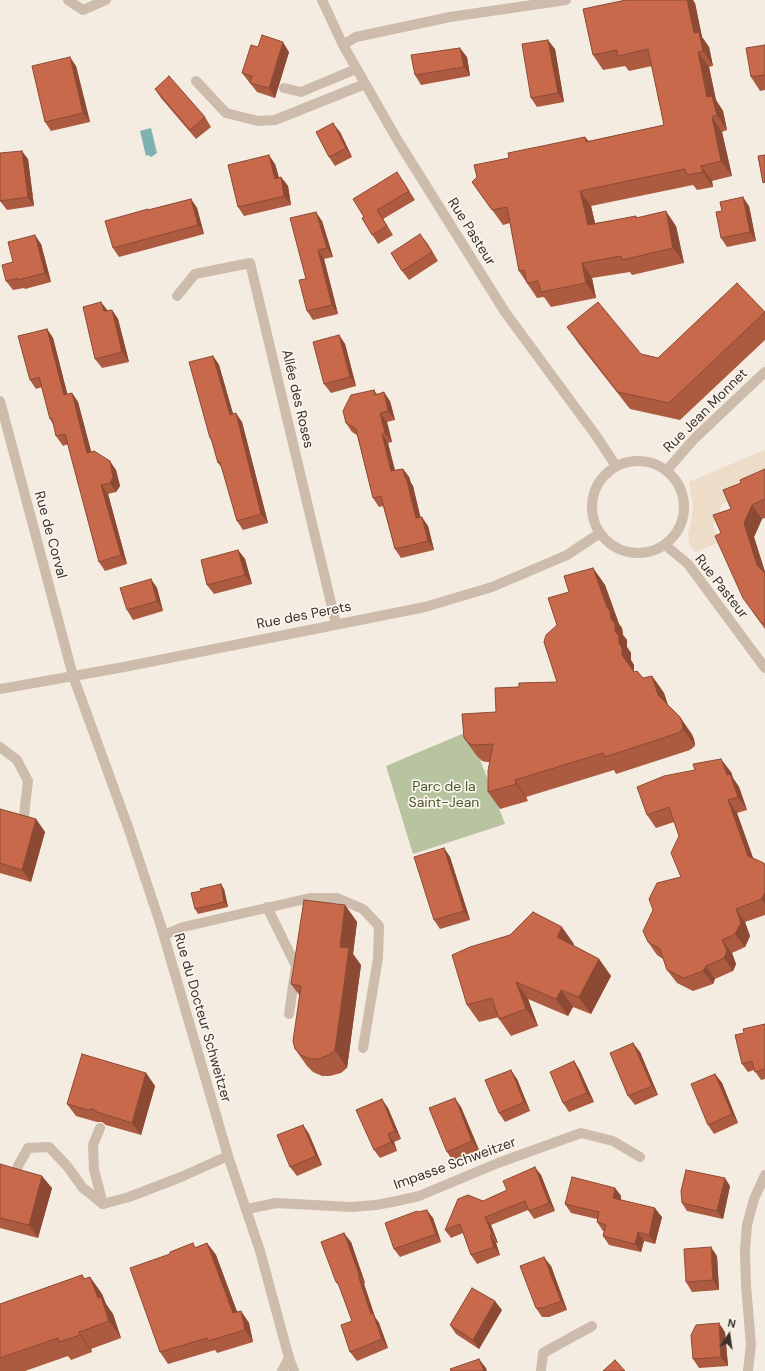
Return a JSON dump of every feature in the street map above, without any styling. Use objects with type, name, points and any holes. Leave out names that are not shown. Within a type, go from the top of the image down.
[{"type":"street","points":[[68,0],[83,10],[106,0]]},
{"type":"street","name":"Rue Pasteur","points":[[322,0],[343,46],[398,141],[505,312],[597,437],[616,466]]},
{"type":"street","points":[[343,46],[356,37],[450,17],[566,0]]},
{"type":"street","points":[[284,88],[301,92],[356,69]]},
{"type":"street","points":[[196,81],[226,112],[258,121],[275,120],[365,84]]},
{"type":"street","name":"Allée des Roses","points":[[177,296],[194,274],[250,263],[336,624]]},
{"type":"street","name":"Rue Jean Monnet","points":[[667,470],[694,439],[765,372]]},
{"type":"street","name":"Rue de Corval","points":[[0,401],[73,676]]},
{"type":"street","points":[[642,461],[655,464],[667,470],[677,481],[683,494],[685,508],[682,522],[675,535],[665,544],[652,551],[637,553],[623,550],[610,543],[600,533],[594,518],[592,503],[596,488],[604,475],[616,466],[629,462],[642,461]]},
{"type":"street","name":"Rue des Perets","points":[[0,689],[426,607],[492,588],[567,555],[600,533]]},
{"type":"street","name":"Rue Pasteur","points":[[665,544],[688,564],[765,668]]},
{"type":"street","name":"Rue du Docteur Schweitzer","points":[[73,676],[128,827],[164,935],[228,1156],[260,1251],[289,1358],[294,1371]]},
{"type":"street","points":[[0,747],[17,760],[28,781],[24,815]]},
{"type":"street","points":[[164,935],[183,926],[310,898],[337,898],[363,908],[379,926],[378,958],[363,1048]]},
{"type":"street","points":[[267,907],[296,966],[290,1014]]},
{"type":"street","points":[[100,1128],[93,1145],[94,1170],[103,1204]]},
{"type":"street","name":"Impasse Schweitzer","points":[[247,1209],[276,1203],[351,1207],[376,1205],[419,1196],[498,1163],[581,1133],[613,1141],[640,1157]]},
{"type":"street","points":[[18,1166],[28,1148],[49,1147],[67,1166],[84,1188],[103,1204]]},
{"type":"street","points":[[103,1204],[129,1197],[174,1180],[228,1156]]},
{"type":"street","points":[[748,1371],[751,1345],[746,1285],[745,1251],[747,1225],[752,1206],[765,1175]]},
{"type":"street","points":[[541,1371],[543,1353],[592,1326]]},
{"type":"street","points":[[282,1371],[289,1358]]},
{"type":"green space","name":"Parc de la Saint-Jean","points":[[469,731],[505,824],[413,854],[386,766]]},
{"type":"shaded area","points":[[765,450],[765,488],[722,504],[713,526],[721,542],[695,552],[689,543],[688,534],[692,517],[693,503],[689,482]]},
{"type":"water","points":[[151,128],[157,153],[151,157],[148,155],[146,156],[140,131]]},
{"type":"building","points":[[626,0],[687,0],[694,33],[699,32],[703,51],[698,52],[707,97],[712,96],[717,115],[712,117],[721,161],[701,166],[703,172],[687,175],[685,169],[580,191],[588,225],[636,216],[636,218],[666,211],[673,248],[622,260],[621,256],[582,263],[586,283],[541,292],[538,281],[527,283],[524,270],[519,271],[507,207],[492,210],[472,182],[477,177],[474,165],[509,158],[508,153],[585,137],[586,142],[664,125],[648,49],[618,56],[617,50],[593,55],[583,9]]},
{"type":"building","points":[[262,35],[283,42],[269,88],[250,83],[252,76],[242,73],[251,45],[258,47]]},
{"type":"building","points":[[548,40],[558,93],[531,98],[522,44]]},
{"type":"building","points":[[765,45],[765,75],[751,77],[746,48]]},
{"type":"building","points":[[460,48],[464,67],[415,75],[411,55]]},
{"type":"building","points":[[70,57],[83,113],[45,122],[32,66]]},
{"type":"building","points":[[169,76],[205,117],[190,130],[155,89]]},
{"type":"building","points":[[333,123],[346,148],[329,157],[316,132]]},
{"type":"building","points":[[22,151],[28,197],[0,201],[0,153]]},
{"type":"building","points":[[269,155],[275,179],[281,177],[284,196],[238,207],[228,165]]},
{"type":"building","points":[[765,155],[765,182],[763,183],[758,156]]},
{"type":"building","points":[[397,172],[409,191],[377,210],[387,226],[372,235],[362,218],[364,217],[353,199]]},
{"type":"building","points":[[743,197],[750,232],[721,238],[716,212],[722,211],[720,202]]},
{"type":"building","points":[[191,199],[198,225],[113,248],[105,221]]},
{"type":"building","points":[[316,212],[327,248],[318,250],[332,305],[307,311],[299,280],[306,279],[290,218]]},
{"type":"building","points":[[420,234],[432,252],[402,271],[391,253]]},
{"type":"building","points":[[35,235],[45,273],[18,280],[18,278],[6,281],[2,265],[13,262],[8,242]]},
{"type":"building","points":[[737,283],[765,312],[669,403],[618,392],[567,327],[598,302],[641,354],[658,358]]},
{"type":"building","points":[[101,302],[104,311],[112,310],[122,352],[95,359],[83,307]]},
{"type":"building","points":[[47,329],[64,395],[72,393],[87,453],[94,451],[110,461],[113,477],[110,483],[101,485],[121,555],[99,562],[65,434],[56,436],[39,377],[30,380],[18,336]]},
{"type":"building","points":[[339,335],[350,377],[324,384],[313,342]]},
{"type":"building","points":[[213,356],[230,415],[236,413],[261,514],[237,521],[220,462],[218,463],[210,438],[189,362]]},
{"type":"building","points":[[374,390],[375,395],[384,392],[388,411],[380,413],[385,433],[382,434],[391,471],[403,469],[416,518],[422,517],[428,541],[395,549],[381,496],[373,498],[356,429],[346,423],[343,411],[351,395]]},
{"type":"building","points":[[765,469],[765,499],[752,505],[744,523],[757,565],[765,573],[765,622],[762,624],[743,598],[715,536],[721,533],[713,515],[731,509],[723,490],[741,483],[740,480]]},
{"type":"building","points":[[238,550],[245,575],[207,585],[201,560]]},
{"type":"building","points":[[593,568],[607,607],[610,611],[611,619],[615,623],[615,631],[619,636],[622,655],[634,672],[637,671],[643,678],[652,676],[658,695],[680,717],[683,729],[678,733],[605,757],[603,753],[515,780],[516,784],[488,792],[488,771],[493,744],[470,744],[464,738],[462,714],[496,712],[495,688],[519,687],[519,683],[557,682],[544,642],[546,635],[557,625],[548,598],[569,592],[564,576]]},
{"type":"building","points":[[151,579],[157,601],[127,610],[120,588]]},
{"type":"building","points":[[721,759],[727,775],[730,774],[738,797],[728,800],[748,856],[764,863],[765,892],[762,899],[736,909],[741,923],[735,934],[722,940],[727,951],[724,958],[706,966],[703,971],[684,978],[667,970],[660,949],[648,942],[643,931],[653,910],[649,899],[657,883],[681,877],[671,853],[679,836],[669,807],[647,815],[637,787],[664,776],[695,770],[693,764]]},
{"type":"building","points":[[0,809],[36,819],[22,870],[0,863]]},
{"type":"building","points":[[444,848],[464,911],[434,920],[414,857]]},
{"type":"building","points":[[221,884],[224,902],[195,909],[191,893],[201,891],[200,889]]},
{"type":"building","points":[[304,900],[345,905],[340,947],[349,948],[335,1050],[329,1055],[318,1059],[310,1059],[301,1055],[295,1049],[293,1041],[301,986],[291,984]]},
{"type":"building","points":[[533,912],[562,927],[557,937],[599,959],[579,997],[561,990],[556,999],[516,982],[526,1009],[499,1019],[492,998],[467,1005],[452,955],[470,947],[510,935]]},
{"type":"building","points":[[765,1024],[765,1069],[755,1072],[752,1061],[742,1064],[735,1035],[744,1033],[743,1029]]},
{"type":"building","points":[[633,1043],[652,1086],[628,1096],[610,1053]]},
{"type":"building","points":[[82,1054],[146,1073],[132,1123],[97,1112],[93,1109],[88,1110],[67,1104]]},
{"type":"building","points":[[574,1061],[587,1093],[563,1103],[550,1072]]},
{"type":"building","points":[[511,1070],[524,1102],[499,1113],[485,1080]]},
{"type":"building","points":[[715,1074],[732,1114],[708,1125],[691,1084]]},
{"type":"building","points":[[455,1098],[472,1141],[447,1152],[429,1108]]},
{"type":"building","points":[[382,1099],[395,1131],[388,1134],[391,1142],[374,1150],[356,1110]]},
{"type":"building","points":[[303,1125],[316,1156],[290,1167],[277,1135]]},
{"type":"building","points":[[0,1164],[42,1176],[29,1225],[0,1218]]},
{"type":"building","points":[[535,1167],[549,1203],[529,1211],[525,1201],[485,1217],[492,1234],[490,1235],[494,1247],[471,1255],[460,1224],[445,1230],[458,1199],[468,1195],[483,1201],[507,1190],[503,1181]]},
{"type":"building","points":[[686,1170],[725,1178],[717,1211],[682,1203],[681,1191]]},
{"type":"building","points":[[572,1177],[615,1188],[613,1198],[655,1208],[649,1235],[638,1232],[635,1244],[603,1236],[606,1225],[597,1222],[599,1212],[565,1204]]},
{"type":"building","points":[[427,1210],[436,1234],[394,1249],[385,1223],[417,1211]]},
{"type":"building","points":[[344,1233],[359,1274],[358,1275],[371,1314],[373,1313],[382,1339],[350,1352],[341,1325],[352,1321],[321,1242]]},
{"type":"building","points":[[193,1243],[195,1248],[207,1243],[233,1313],[241,1311],[245,1330],[208,1341],[207,1338],[160,1352],[130,1268],[170,1254],[170,1252]]},
{"type":"building","points":[[711,1247],[713,1280],[686,1282],[684,1249]]},
{"type":"building","points":[[544,1257],[561,1301],[543,1308],[536,1308],[520,1266]]},
{"type":"building","points":[[82,1275],[84,1279],[90,1277],[98,1298],[101,1297],[109,1321],[79,1332],[80,1335],[59,1342],[58,1338],[0,1358],[0,1304]]},
{"type":"building","points":[[472,1288],[495,1301],[473,1340],[450,1325]]},
{"type":"building","points":[[719,1323],[721,1357],[693,1359],[691,1335],[696,1325]]},
{"type":"building","points":[[479,1359],[484,1371],[451,1371],[450,1369]]},
{"type":"building","points":[[615,1360],[625,1371],[603,1371]]}]
